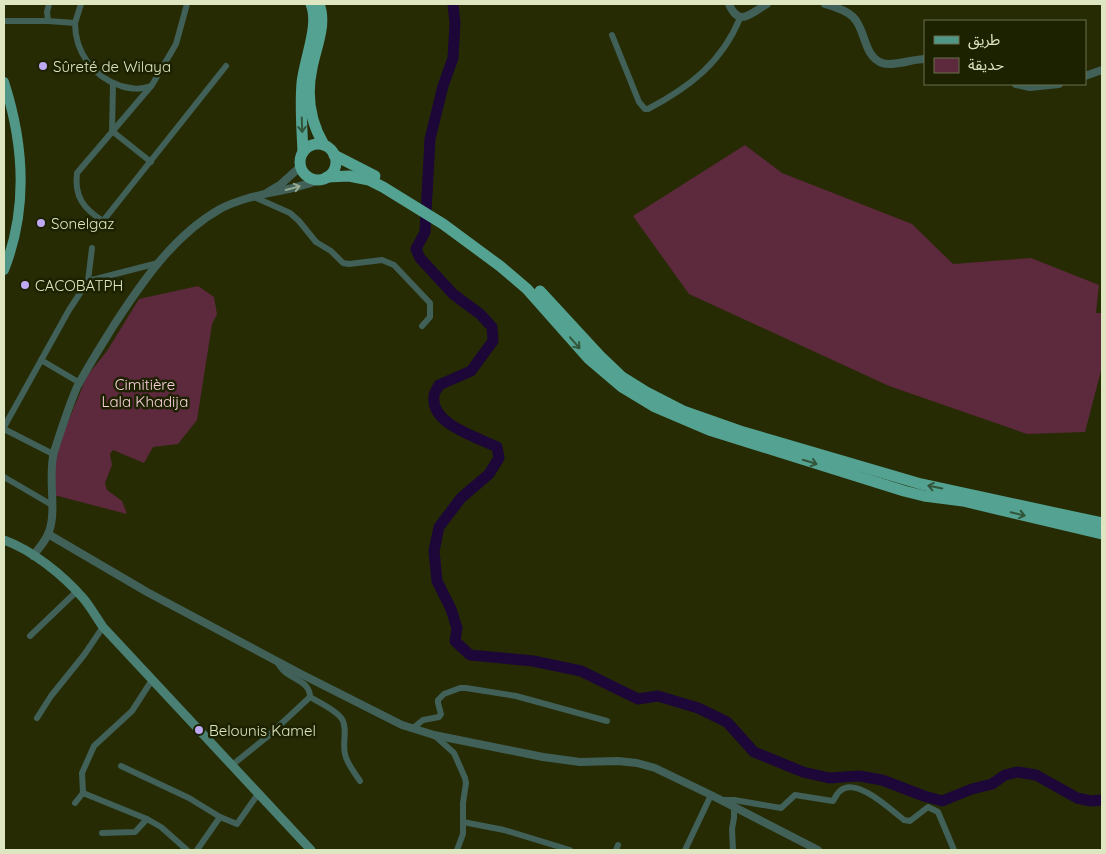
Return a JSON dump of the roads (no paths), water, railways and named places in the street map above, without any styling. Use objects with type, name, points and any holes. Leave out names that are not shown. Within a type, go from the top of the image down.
[{"type":"highway","points":[[311,4],[314,22],[305,64],[301,100],[303,152],[300,162],[301,166],[306,175],[316,180],[349,176],[369,180],[420,206]]},
{"type":"highway","points":[[319,4],[322,20],[312,68],[309,98],[312,117],[324,145],[334,155],[382,180],[420,206],[482,243],[511,265],[544,296],[622,377],[683,411],[740,431],[921,484],[1102,523]]},
{"type":"highway","points":[[303,152],[312,145],[324,145]]},
{"type":"highway","points":[[324,178],[334,170],[334,155]]},
{"type":"highway","points":[[436,216],[515,278],[540,302],[589,359],[635,396],[671,415],[708,430],[904,491],[941,499],[963,501],[1102,534]]},
{"type":"main road","points":[[4,82],[15,120],[20,151],[19,209],[14,236],[4,270]]},
{"type":"main road","points":[[4,540],[16,545],[54,570],[84,599],[103,627],[311,850]]},
{"type":"main road","points":[[4,546],[29,554]]},
{"type":"street","points":[[48,21],[46,12],[49,4]]},
{"type":"street","points":[[81,4],[75,23],[79,48],[84,58],[98,74],[113,84],[138,89],[152,85]]},
{"type":"street","points":[[187,4],[176,44],[152,85],[77,173],[75,186],[83,204],[90,213],[103,221],[226,66]]},
{"type":"street","points":[[729,4],[735,15],[740,18],[747,17],[767,4]]},
{"type":"street","points":[[825,4],[844,11],[854,18],[859,25],[869,51],[881,62],[888,64],[913,59],[924,59]]},
{"type":"street","points":[[612,35],[639,102],[645,109],[648,109],[689,84],[710,66],[734,34],[740,18]]},
{"type":"street","points":[[4,21],[75,23]]},
{"type":"street","points":[[1086,76],[1102,70]]},
{"type":"street","points":[[112,131],[113,84]]},
{"type":"street","points":[[1021,85],[1030,87],[1049,85]]},
{"type":"street","points":[[112,131],[151,162]]},
{"type":"street","points":[[264,194],[280,185],[301,166]]},
{"type":"street","points":[[29,554],[48,534],[52,505],[50,482],[53,454],[80,382],[89,364],[131,299],[158,263],[175,245],[205,219],[220,209],[238,201],[282,191],[324,178]]},
{"type":"street","points":[[254,197],[290,213],[299,221],[313,240],[331,251],[343,263],[382,260],[394,265],[430,302],[430,317],[422,326]]},
{"type":"street","points":[[53,454],[4,428],[69,310],[88,281],[92,248]]},
{"type":"street","points":[[88,281],[158,263]]},
{"type":"street","points":[[41,360],[80,382]]},
{"type":"street","points":[[4,477],[52,505]]},
{"type":"street","points":[[48,534],[147,592],[372,711],[412,728],[434,735],[542,757],[580,762],[618,761],[637,763],[655,768],[711,794],[734,808],[818,850]]},
{"type":"street","points":[[30,636],[76,591]]},
{"type":"street","points":[[37,718],[51,696],[84,655],[103,627]]},
{"type":"street","points":[[232,765],[310,697],[310,691],[307,686],[285,672],[276,660]]},
{"type":"street","points":[[75,803],[83,793],[82,773],[94,746],[132,711],[152,680]]},
{"type":"street","points":[[412,728],[423,720],[439,717],[441,714],[438,700],[444,694],[460,688],[516,696],[606,720]]},
{"type":"street","points":[[310,697],[338,715],[342,720],[344,726],[344,753],[360,781]]},
{"type":"street","points":[[434,735],[454,753],[465,778],[463,834],[457,850]]},
{"type":"street","points":[[122,766],[190,798],[220,817],[237,824],[258,794]]},
{"type":"street","points":[[722,800],[734,800],[781,808],[795,795],[828,801],[833,800],[840,790],[850,787],[872,795],[904,820],[910,820],[928,808],[938,812],[954,850]]},
{"type":"street","points":[[83,793],[161,826],[186,850]]},
{"type":"street","points":[[685,850],[711,794]]},
{"type":"street","points":[[733,850],[734,808]]},
{"type":"street","points":[[197,850],[220,817]]},
{"type":"street","points":[[102,833],[135,832],[146,820]]},
{"type":"street","points":[[464,822],[504,830],[570,850]]},
{"type":"waterway","points":[[453,4],[455,23],[453,58],[443,86],[430,139],[425,232],[416,249],[420,258],[453,294],[480,314],[492,327],[493,341],[471,371],[439,385],[434,396],[435,406],[439,414],[447,422],[467,434],[497,447],[499,458],[489,474],[461,498],[439,527],[434,551],[437,581],[451,609],[457,628],[455,641],[470,655],[533,661],[581,671],[638,699],[658,696],[698,708],[727,722],[754,752],[803,772],[829,778],[859,776],[882,780],[942,801],[972,789],[992,784],[1005,775],[1017,772],[1036,775],[1077,798],[1091,801],[1102,800]]},
{"type":"place","name":"Sûreté de Wilaya","points":[[43,66]]},
{"type":"place","name":"Sonelgaz","points":[[41,223]]},
{"type":"place","name":"CACOBATPH","points":[[25,285]]},
{"type":"place","name":"Belounis Kamel","points":[[199,730]]},
{"type":"park label","name":"Cimitière Lala Khadija","points":[[145,392]]}]
